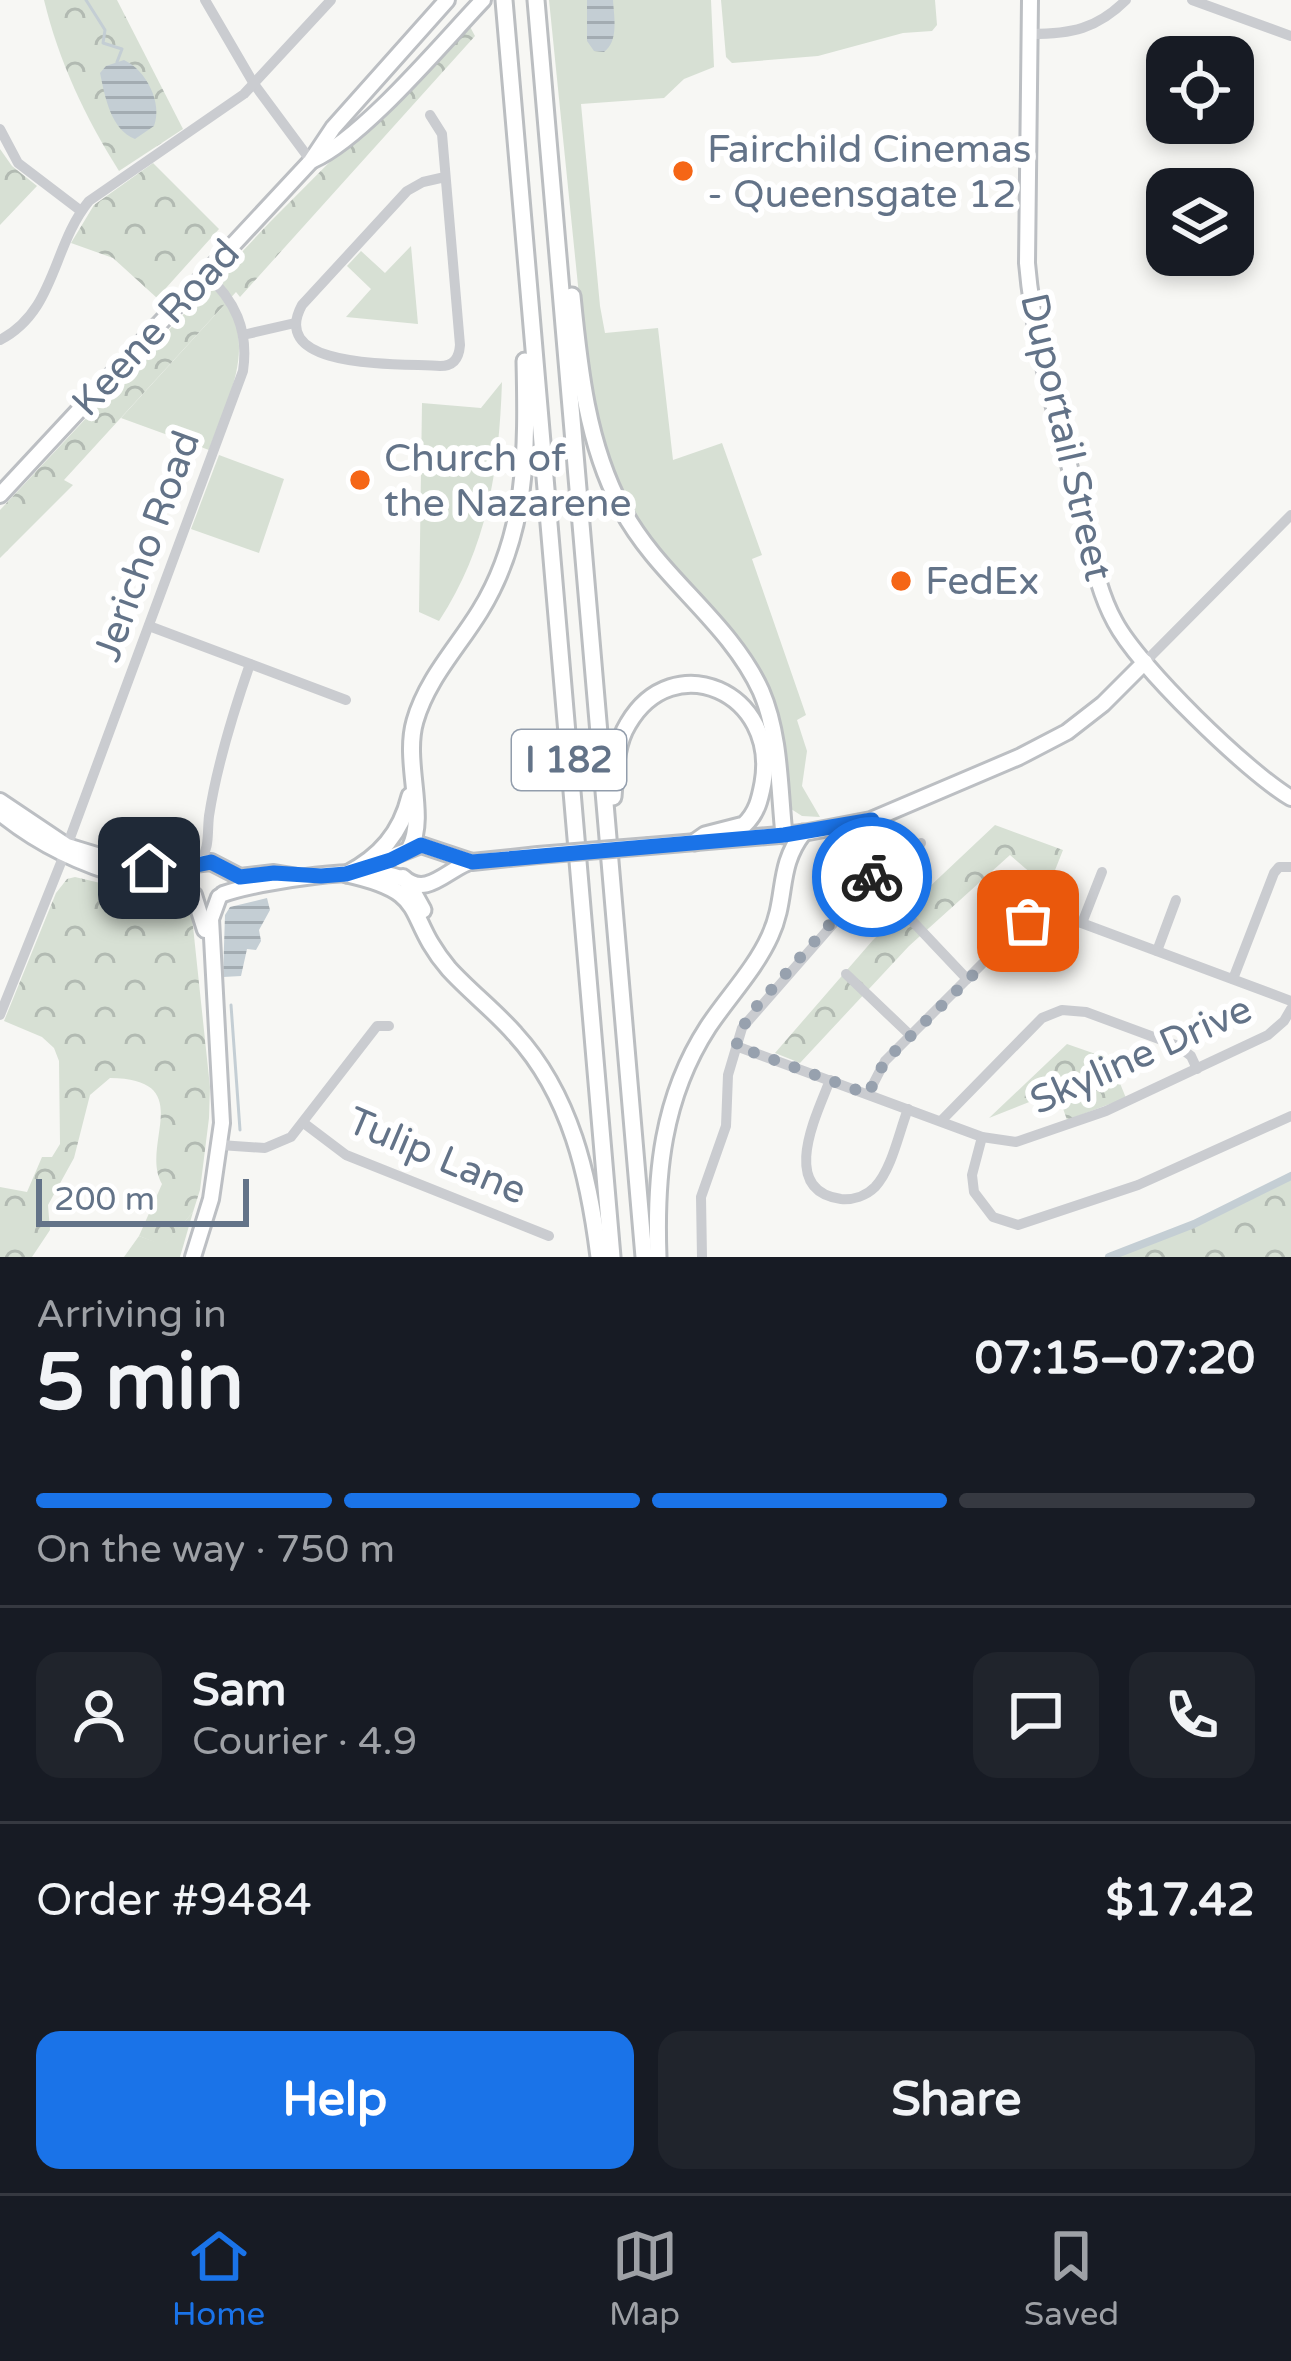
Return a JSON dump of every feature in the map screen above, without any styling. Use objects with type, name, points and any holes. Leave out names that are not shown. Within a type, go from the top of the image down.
[{"type":"highway","name":"I 182","points":[[504,0],[612,1257]]},
{"type":"highway","name":"I 182","points":[[536,0],[644,1257]]},
{"type":"highway","points":[[550,163],[561,197],[575,329],[598,452],[621,508],[644,545],[733,647],[760,689],[773,733],[784,835]]},
{"type":"highway","points":[[407,851],[417,830],[410,743],[422,700],[492,590],[519,516],[526,444],[526,262]]},
{"type":"highway","points":[[613,890],[613,802],[624,730],[657,694],[692,685],[716,689],[742,706],[759,729],[766,760],[751,818],[740,827],[695,842]]},
{"type":"highway","points":[[346,874],[374,859],[392,838],[406,813],[412,784]]},
{"type":"highway","points":[[658,1257],[658,1171],[674,1096],[699,1041],[768,941],[780,907],[787,856],[803,833]]},
{"type":"highway","points":[[346,874],[381,882],[403,894],[456,976],[523,1043],[554,1089],[579,1151],[599,1257]]},
{"type":"highway","points":[[406,882],[421,904],[430,941]]},
{"type":"main road","name":"Keene Road","points":[[0,495],[311,160],[333,128],[447,0]]},
{"type":"main road","name":"Keene Road","points":[[311,160],[332,152],[483,0]]},
{"type":"main road","name":"Duportail Street","points":[[1030,0],[1028,263],[1033,312],[1102,592],[1118,628],[1144,662],[1228,747],[1291,798]]},
{"type":"main road","points":[[346,874],[428,846],[472,862],[784,835],[872,820],[1067,732],[1144,662]]},
{"type":"main road","points":[[0,801],[69,852],[149,868],[211,862],[242,877],[279,873],[298,877]]},
{"type":"main road","points":[[0,813],[66,851],[127,877],[174,881],[209,901],[298,877],[387,873],[425,886],[472,862]]},
{"type":"main road","points":[[406,882],[400,865],[407,851]]},
{"type":"main road","points":[[198,865],[189,875],[212,960]]},
{"type":"main road","points":[[193,1257],[207,1217],[220,1144],[212,914],[227,883],[223,868]]},
{"type":"street","points":[[205,0],[254,84],[311,160]]},
{"type":"street","points":[[0,340],[36,311],[81,211],[97,194],[254,84],[332,0]]},
{"type":"street","points":[[1030,34],[1067,34],[1089,28],[1126,0]]},
{"type":"street","points":[[1192,0],[1291,36]]},
{"type":"street","points":[[430,115],[442,134],[446,177],[460,345],[455,362],[440,366],[321,356],[299,339],[295,323],[302,305],[407,191],[446,177]]},
{"type":"street","points":[[0,129],[18,164],[81,211]]},
{"type":"street","points":[[205,273],[232,302],[243,335],[295,323]]},
{"type":"street","name":"Jericho Road","points":[[0,1015],[66,851],[239,382],[243,335]]},
{"type":"street","points":[[1144,662],[1291,515]]},
{"type":"street","points":[[149,626],[346,700]]},
{"type":"street","points":[[198,865],[208,847],[230,725],[250,664]]},
{"type":"street","points":[[215,795],[215,841],[223,868]]},
{"type":"street","points":[[701,1257],[700,1197],[726,1126],[728,1075],[736,1046],[748,1016],[870,880],[878,844],[872,820]]},
{"type":"street","points":[[921,843],[905,866],[899,907],[967,979]]},
{"type":"street","points":[[1233,979],[1274,873],[1279,867],[1291,867]]},
{"type":"street","points":[[1082,923],[1102,872]]},
{"type":"street","points":[[986,886],[1022,924]]},
{"type":"street","points":[[1157,951],[1176,900]]},
{"type":"street","points":[[868,1094],[879,1069],[910,1034],[1022,924],[1053,916],[1233,979],[1291,1005]]},
{"type":"street","points":[[846,974],[910,1034]]},
{"type":"street","name":"Skyline Drive","points":[[736,1046],[982,1137],[1008,1142],[1120,1105],[1197,1069],[1277,1030],[1291,1005]]},
{"type":"street","points":[[941,1121],[1042,1018],[1063,1010],[1086,1012],[1178,1046],[1197,1069]]},
{"type":"street","points":[[220,1144],[266,1148],[291,1137],[375,1028],[389,1026]]},
{"type":"street","points":[[830,1080],[805,1152],[813,1183],[829,1196],[858,1197],[879,1183],[908,1109]]},
{"type":"street","points":[[982,1137],[972,1175],[974,1192],[993,1217],[1018,1225],[1138,1185],[1291,1116]]},
{"type":"street","name":"Tulip Lane","points":[[305,1124],[346,1155],[549,1236]]},
{"type":"green space","points":[[44,0],[117,0],[183,129],[119,171],[74,88]]},
{"type":"green space","points":[[549,0],[711,0],[714,67],[684,79],[664,98],[581,104],[600,306],[605,333],[658,328],[673,460],[722,443],[762,555],[752,559],[806,715],[797,720],[807,751],[802,786],[820,817],[802,816],[788,807],[778,720],[765,685],[626,506],[600,433],[582,325]]},
{"type":"green space","points":[[721,0],[935,0],[937,25],[932,31],[903,33],[818,56],[732,63],[726,57]]},
{"type":"green space","points":[[468,23],[475,36],[240,297],[236,292],[64,480],[73,485],[0,558],[0,510],[270,222]]},
{"type":"green space","points":[[0,149],[37,186],[0,225]]},
{"type":"green space","points":[[153,163],[219,229],[157,298],[113,258],[71,243],[94,205]]},
{"type":"green space","points":[[411,246],[418,324],[346,317],[371,289],[347,266],[361,251],[385,273]]},
{"type":"green space","points":[[226,303],[239,339],[238,358],[230,396],[209,450],[121,418]]},
{"type":"green space","points":[[502,382],[488,506],[469,564],[439,621],[419,612],[422,403],[481,408]]},
{"type":"green space","points":[[219,455],[284,479],[259,553],[191,529]]},
{"type":"green space","points":[[995,825],[1063,850],[1048,888],[1010,855],[909,946],[800,1063],[775,1053],[873,940]]},
{"type":"green space","points":[[67,879],[172,900],[192,917],[210,1087],[200,1190],[193,1212],[164,1246],[139,1236],[162,1184],[157,1168],[160,1102],[137,1081],[110,1078],[90,1095],[74,1158],[48,1205],[50,1230],[32,1257],[0,1257],[0,1187],[27,1192],[42,1157],[52,1157],[60,1144],[59,1061],[54,1048],[42,1037],[4,1021],[56,893]]},
{"type":"green space","points":[[1067,1044],[1110,1059],[1126,1098],[1067,1120],[1057,1091],[989,1118]]},
{"type":"green space","points":[[1291,1176],[1291,1257],[1109,1257],[1194,1224]]},
{"type":"green space","points":[[193,1212],[180,1257],[124,1257],[139,1236],[164,1245]]},
{"type":"shaded area","points":[[587,0],[613,0],[614,35],[604,52],[594,51],[587,41]]},
{"type":"shaded area","points":[[124,60],[146,79],[156,107],[154,126],[135,139],[115,120],[100,73]]},
{"type":"shaded area","points":[[267,898],[270,910],[259,930],[261,941],[256,950],[247,949],[241,976],[223,977],[225,915],[230,907]]},
{"type":"waterway","points":[[86,0],[105,30],[103,43],[122,49],[117,62]]},
{"type":"waterway","points":[[231,1005],[240,1130]]},
{"type":"waterway","points":[[1109,1257],[1194,1224],[1291,1176]]},
{"type":"way so far","points":[[872,877],[748,1016],[736,1046],[868,1094],[885,1061],[1028,921]]},
{"type":"place","name":"Fairchild Cinemas - Queensgate 12","points":[[683,171]]},
{"type":"place","name":"Church of the Nazarene","points":[[360,480]]},
{"type":"place","name":"FedEx","points":[[901,581]]},
{"type":"route","points":[[149,868],[211,862],[240,877],[279,873],[313,877],[346,874],[421,845],[472,862],[784,835],[872,820],[878,844],[872,877]]}]
